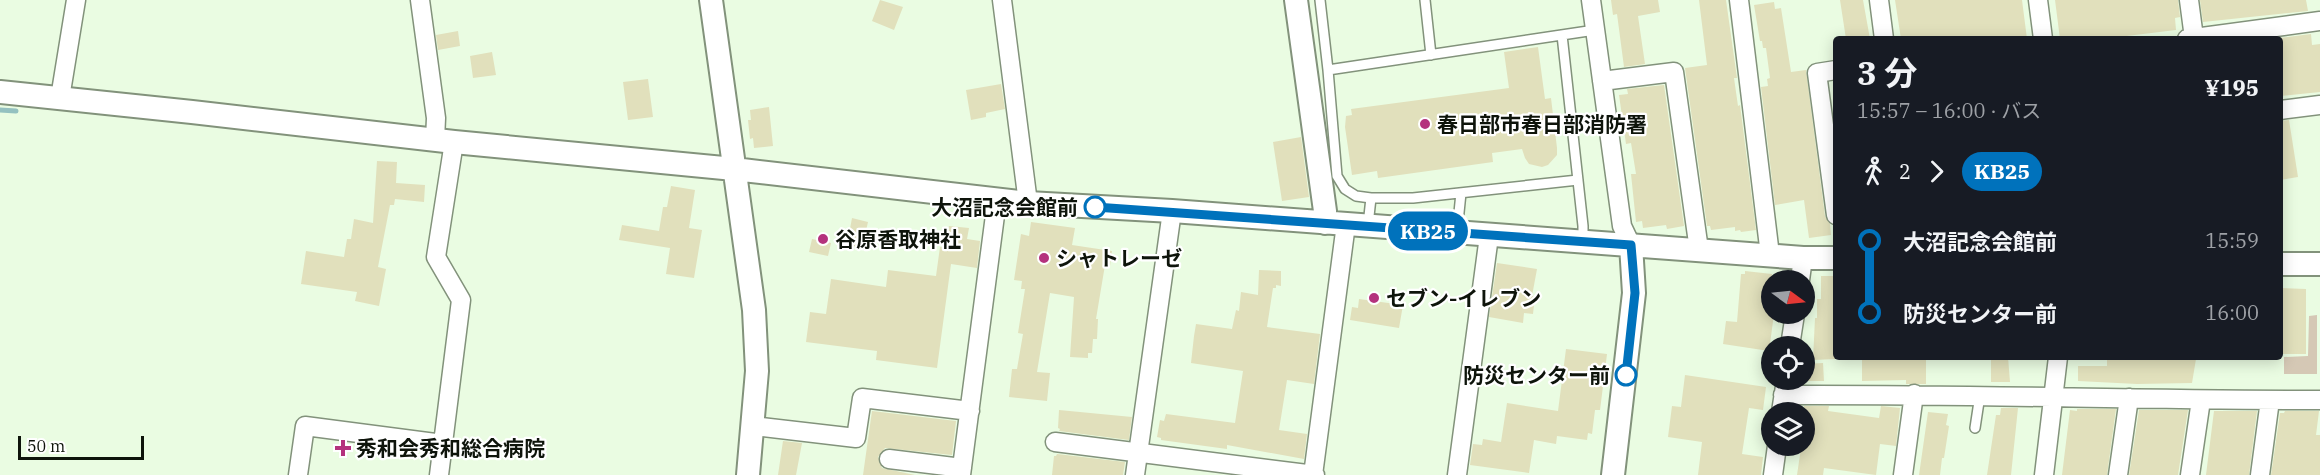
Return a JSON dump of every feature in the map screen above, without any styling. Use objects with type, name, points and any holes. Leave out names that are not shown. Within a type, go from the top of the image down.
[{"type":"street","points":[[60,98],[76,0]]},
{"type":"street","points":[[420,0],[436,118],[444,141],[436,257],[461,300],[439,475]]},
{"type":"street","points":[[711,0],[754,310],[757,371],[748,475]]},
{"type":"street","points":[[1002,0],[1028,203]]},
{"type":"street","points":[[1296,0],[1325,211],[1346,224]]},
{"type":"street","points":[[1591,0],[1622,226],[1631,245],[1635,293],[1613,475]]},
{"type":"street","points":[[1739,0],[1770,255]]},
{"type":"street","points":[[1879,0],[1884,36]]},
{"type":"street","points":[[2038,0],[2043,36]]},
{"type":"street","points":[[2189,0],[2191,36]]},
{"type":"street","points":[[2206,36],[2320,21]]},
{"type":"street","points":[[1833,70],[1817,73],[1833,193]]},
{"type":"street","points":[[1602,81],[1674,72],[1699,250]]},
{"type":"street","points":[[0,92],[444,141],[734,169],[1028,203],[1172,211],[1803,258],[1833,258]]},
{"type":"street","points":[[2283,110],[2320,105]]},
{"type":"street","points":[[889,459],[962,472],[997,200]]},
{"type":"street","points":[[1135,475],[1172,211]]},
{"type":"street","points":[[1055,442],[1139,452],[1225,469],[1314,475],[1346,224]]},
{"type":"street","points":[[1457,475],[1489,236]]},
{"type":"street","points":[[1801,270],[1803,258]]},
{"type":"street","points":[[2283,264],[2320,264]]},
{"type":"street","points":[[2044,475],[2058,360]]},
{"type":"street","points":[[1903,475],[1914,394]]},
{"type":"street","points":[[1783,396],[1914,394],[2320,400]]},
{"type":"street","points":[[753,426],[856,438],[862,398],[970,411]]},
{"type":"street","points":[[2118,475],[2129,398]]},
{"type":"street","points":[[2190,475],[2200,400]]},
{"type":"street","points":[[2260,475],[2270,400]]},
{"type":"street","points":[[298,475],[305,426],[443,444]]},
{"type":"street","points":[[1773,475],[1776,456]]},
{"type":"lane","points":[[1320,0],[1337,176],[1345,189],[1356,196],[1371,198],[1413,198],[1578,180]]},
{"type":"lane","points":[[1425,0],[1431,54]]},
{"type":"lane","points":[[1328,70],[1595,30]]},
{"type":"lane","points":[[1562,35],[1583,225],[1582,242]]},
{"type":"lane","points":[[1457,233],[1461,193]]},
{"type":"lane","points":[[1346,224],[1371,198]]},
{"type":"lane","points":[[1975,428],[1980,395]]},
{"type":"shaded area","points":[[2317,315],[2317,374],[2284,374],[2284,357],[2308,356],[2309,316]]},
{"type":"building","points":[[880,0],[903,7],[894,30],[872,21]]},
{"type":"building","points":[[1611,0],[1658,0],[1660,12],[1638,16],[1645,64],[1624,67],[1617,14],[1613,15]]},
{"type":"building","points":[[1699,0],[1726,0],[1737,78],[1734,78],[1738,106],[1740,105],[1756,230],[1741,232],[1740,230],[1735,231],[1735,227],[1711,230],[1710,226],[1707,226],[1685,68],[1707,65]]},
{"type":"building","points":[[1840,0],[1863,0],[1869,36],[1846,36]]},
{"type":"building","points":[[1895,0],[2022,0],[2027,36],[1901,36]]},
{"type":"building","points":[[2055,0],[2178,0],[2180,17],[2175,18],[2176,30],[2127,36],[2060,36]]},
{"type":"building","points":[[2200,0],[2306,0],[2308,11],[2203,22]]},
{"type":"building","points":[[1774,2],[1775,9],[1781,8],[1791,72],[1806,70],[1825,216],[1830,224],[1831,235],[1809,238],[1804,200],[1775,205],[1761,87],[1768,86],[1767,79],[1770,78],[1766,48],[1763,48],[1762,41],[1760,41],[1754,5]]},
{"type":"building","points":[[458,31],[460,46],[438,50],[436,35]]},
{"type":"building","points":[[2311,34],[2312,45],[2320,44],[2320,92],[2283,96],[2283,38]]},
{"type":"building","points":[[1538,47],[1545,99],[1551,98],[1557,148],[1557,155],[1548,165],[1542,167],[1529,164],[1522,149],[1492,153],[1493,162],[1378,178],[1377,171],[1352,175],[1345,127],[1346,116],[1352,115],[1351,109],[1509,88],[1504,52]]},
{"type":"building","points":[[492,52],[496,75],[473,78],[470,56]]},
{"type":"building","points":[[648,79],[653,117],[628,120],[623,82]]},
{"type":"building","points":[[1001,84],[1005,109],[986,113],[986,117],[971,120],[966,90]]},
{"type":"building","points":[[1664,85],[1684,226],[1667,229],[1666,225],[1643,228],[1642,221],[1636,222],[1631,174],[1636,174],[1631,143],[1626,144],[1619,95],[1628,94],[1627,89]]},
{"type":"building","points":[[769,107],[773,146],[754,148],[753,138],[750,139],[748,120],[751,120],[750,110]]},
{"type":"building","points":[[2289,120],[2298,177],[2283,180],[2283,121]]},
{"type":"building","points":[[1301,137],[1309,197],[1282,201],[1273,142]]},
{"type":"building","points":[[377,161],[397,162],[396,183],[425,185],[424,202],[395,199],[394,205],[390,205],[378,267],[386,269],[379,306],[355,301],[357,292],[301,284],[306,251],[344,257],[347,239],[351,239],[354,219],[373,223]]},
{"type":"building","points":[[671,186],[695,190],[689,228],[702,230],[694,278],[666,274],[670,248],[619,240],[622,225],[659,231],[663,207],[667,207]]},
{"type":"building","points":[[852,218],[868,222],[862,248],[847,245]]},
{"type":"building","points":[[1031,222],[1075,228],[1072,245],[1112,251],[1110,266],[1105,265],[1096,319],[1098,319],[1097,339],[1093,339],[1092,353],[1088,353],[1088,358],[1070,357],[1074,297],[1050,293],[1037,372],[1050,373],[1047,401],[1009,397],[1012,369],[1017,369],[1023,334],[1018,333],[1025,289],[1021,289],[1022,281],[1014,280],[1021,234],[1029,236]]},
{"type":"building","points":[[949,226],[969,228],[967,239],[980,241],[977,268],[951,264],[937,368],[876,360],[877,351],[806,342],[810,312],[826,314],[831,279],[886,287],[888,270],[936,276],[940,247],[946,247]]},
{"type":"building","points":[[812,239],[831,243],[828,256],[809,252]]},
{"type":"building","points":[[1497,263],[1537,269],[1532,296],[1535,296],[1533,314],[1524,313],[1523,323],[1489,317]]},
{"type":"building","points":[[1259,270],[1281,271],[1281,286],[1276,285],[1276,288],[1273,288],[1267,327],[1320,334],[1314,384],[1287,380],[1279,430],[1307,434],[1304,459],[1227,445],[1227,449],[1161,440],[1157,437],[1160,420],[1164,421],[1166,414],[1235,423],[1243,371],[1191,363],[1194,336],[1196,324],[1232,329],[1236,310],[1239,311],[1241,292],[1258,295]]},
{"type":"building","points":[[1745,271],[1761,273],[1761,324],[1773,324],[1771,336],[1761,336],[1761,350],[1723,344],[1726,321],[1737,322],[1741,274],[1745,274]]},
{"type":"building","points":[[1821,276],[1833,276],[1833,359],[1815,360],[1817,299],[1821,299]]},
{"type":"building","points":[[2283,288],[2306,289],[2306,354],[2283,354]]},
{"type":"building","points":[[1359,299],[1403,305],[1399,328],[1350,320],[1352,307],[1358,308]]},
{"type":"building","points":[[1566,349],[1607,354],[1600,410],[1595,410],[1592,434],[1588,433],[1587,440],[1557,436],[1556,444],[1534,440],[1529,473],[1470,465],[1473,444],[1482,445],[1483,439],[1501,442],[1507,403],[1558,411]]},
{"type":"building","points":[[1862,360],[1926,360],[1926,384],[1906,384],[1906,380],[1862,381]]},
{"type":"building","points":[[1991,360],[2008,360],[2010,382],[1991,382]]},
{"type":"building","points":[[2107,360],[2196,360],[2192,383],[2137,384],[2078,381],[2078,366],[2107,366]]},
{"type":"building","points":[[1815,363],[1823,363],[1824,381],[1815,381]]},
{"type":"building","points":[[1685,375],[1761,386],[1761,390],[1766,390],[1761,410],[1749,408],[1742,454],[1763,457],[1761,475],[1698,475],[1702,442],[1668,437],[1672,406],[1681,407]]},
{"type":"building","points":[[1815,406],[1829,406],[1828,411],[1879,418],[1881,406],[1900,408],[1896,446],[1880,444],[1876,475],[1824,468],[1823,475],[1797,475],[1800,456],[1815,456]]},
{"type":"building","points":[[2001,408],[2018,408],[2011,475],[1987,475],[1996,415],[2000,415]]},
{"type":"building","points":[[2077,409],[2116,409],[2107,475],[2062,475],[2070,410],[2077,411]]},
{"type":"building","points":[[1059,410],[1132,417],[1129,440],[1059,431]]},
{"type":"building","points":[[2139,410],[2188,410],[2178,475],[2129,475]]},
{"type":"building","points":[[872,411],[956,421],[952,455],[885,448],[878,457],[882,468],[915,475],[863,475]]},
{"type":"building","points":[[2214,411],[2257,411],[2249,475],[2206,475]]},
{"type":"building","points":[[2319,411],[2316,435],[2320,435],[2320,475],[2271,475],[2280,413]]},
{"type":"building","points":[[1928,412],[1948,414],[1946,425],[1949,426],[1940,475],[1919,475]]},
{"type":"building","points":[[783,441],[802,443],[796,475],[778,475]]},
{"type":"building","points":[[1057,454],[1125,462],[1123,475],[1052,475],[1054,456]]},
{"type":"waterway","points":[[0,110],[16,111]]},
{"type":"bus line","name":"KB25","points":[[1095,207],[1631,245],[1635,293],[1626,375]]},
{"type":"place","name":"春日部市春日部消防署","points":[[1425,124]]},
{"type":"place","name":"大沼記念会館前","points":[[1095,207]]},
{"type":"place","name":"谷原香取神社","points":[[823,239]]},
{"type":"place","name":"シャトレーゼ","points":[[1044,258]]},
{"type":"place","name":"セブン-イレブン","points":[[1374,298]]},
{"type":"place","name":"防災センター前","points":[[1626,375]]},
{"type":"place","name":"秀和会秀和総合病院","points":[[343,448]]}]
